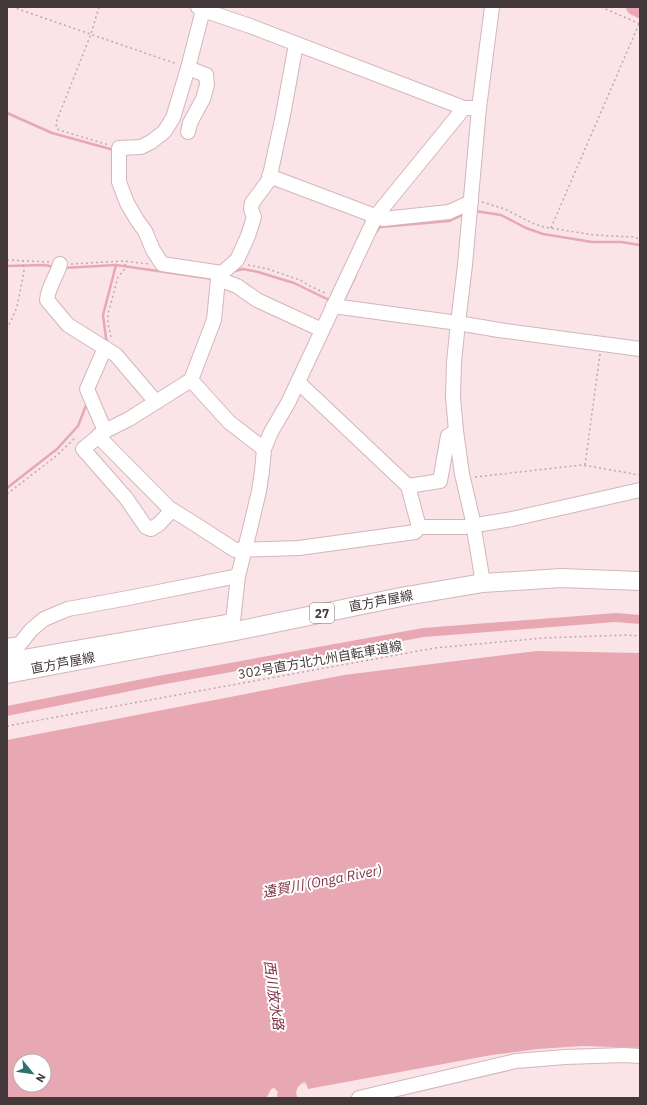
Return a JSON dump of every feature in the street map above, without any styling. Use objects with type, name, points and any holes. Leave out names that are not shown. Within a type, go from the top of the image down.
[{"type":"main road","name":"直方芦屋線","points":[[9,664],[483,583],[561,578],[640,581]]},
{"type":"street","points":[[483,583],[472,518],[462,474],[453,397],[454,362],[470,202],[492,7]]},
{"type":"street","points":[[322,330],[257,300],[220,276],[162,264],[153,250],[145,231],[127,203],[119,182],[119,148],[141,147],[152,142],[164,132],[173,118],[188,68],[200,9],[250,26],[464,108],[480,108]]},
{"type":"street","points":[[172,510],[159,524],[151,529],[146,528],[126,498],[83,449],[102,434],[191,380],[214,320],[220,276],[237,260],[248,236],[254,217],[251,209],[252,203],[269,180],[296,44]]},
{"type":"street","points":[[188,68],[206,75],[207,85],[203,99],[190,123],[188,132]]},
{"type":"street","points":[[234,626],[238,576],[259,491],[264,450],[271,432],[288,403],[376,216],[464,108]]},
{"type":"street","points":[[269,176],[383,219],[449,212],[470,202]]},
{"type":"street","points":[[60,264],[58,272],[48,292],[47,300],[68,325],[116,355],[156,402]]},
{"type":"street","points":[[336,301],[499,330],[640,349]]},
{"type":"street","points":[[109,350],[87,388],[102,434],[163,503],[235,550],[306,547],[415,532],[420,527],[465,527]]},
{"type":"street","points":[[191,380],[229,422],[264,450]]},
{"type":"street","points":[[298,382],[408,486],[420,527]]},
{"type":"street","points":[[408,486],[440,481],[448,436],[456,431]]},
{"type":"street","points":[[482,524],[512,519],[640,490]]},
{"type":"street","points":[[9,664],[14,645],[44,619],[68,608],[128,598],[238,576]]},
{"type":"street","points":[[359,1098],[516,1061],[565,1057],[624,1055],[640,1056]]},
{"type":"path","points":[[12,7],[188,68]]},
{"type":"path","points":[[99,7],[91,34],[56,120],[56,127],[59,130],[119,148]]},
{"type":"path","points":[[551,228],[639,24],[601,7]]},
{"type":"path","points":[[470,202],[478,201],[505,209],[532,223],[551,228],[594,236],[633,237],[640,239]]},
{"type":"path","points":[[7,260],[52,262],[60,264],[126,261],[145,264],[162,264]]},
{"type":"path","points":[[7,329],[17,307],[24,272],[23,260]]},
{"type":"path","points":[[109,350],[116,346],[110,337],[108,314],[118,277],[124,270],[126,261]]},
{"type":"path","points":[[233,264],[268,269],[300,280],[327,294],[336,301]]},
{"type":"path","points":[[585,465],[601,344]]},
{"type":"path","points":[[7,494],[55,457],[75,438],[83,449]]},
{"type":"path","points":[[475,476],[585,465],[640,475]]},
{"type":"path","name":"302号直方北九州自転車道線","points":[[7,726],[435,648],[543,638],[626,635],[640,636]]},
{"type":"water","points":[[616,613],[640,615],[640,624],[615,622],[424,637],[160,685],[7,716],[7,706],[158,676],[423,628]]},
{"type":"water","points":[[537,651],[640,653],[640,1048],[583,1046],[538,1049],[492,1055],[308,1089],[305,1081],[304,1085],[303,1082],[297,1088],[297,1098],[278,1098],[278,1092],[274,1088],[271,1089],[267,1097],[261,1098],[7,1098],[7,740],[344,675]]},
{"type":"waterway","points":[[634,7],[640,10]]},
{"type":"waterway","points":[[7,113],[52,133],[114,150]]},
{"type":"waterway","points":[[475,211],[501,215],[526,228],[543,234],[592,242],[621,242],[640,245]]},
{"type":"waterway","points":[[376,232],[380,227],[449,221],[464,214]]},
{"type":"waterway","points":[[7,266],[45,265],[54,267]]},
{"type":"waterway","points":[[63,268],[116,265],[213,279]]},
{"type":"waterway","points":[[108,344],[103,315],[116,265]]},
{"type":"waterway","points":[[231,272],[243,269],[258,272],[294,283],[332,300]]},
{"type":"waterway","points":[[343,302],[356,275]]},
{"type":"waterway","points":[[7,488],[57,449],[78,426],[87,403]]},
{"type":"water label","name":"遠賀川 (Onga River)","points":[[322,881]]},
{"type":"water label","name":"西川放水路","points":[[274,995]]}]
